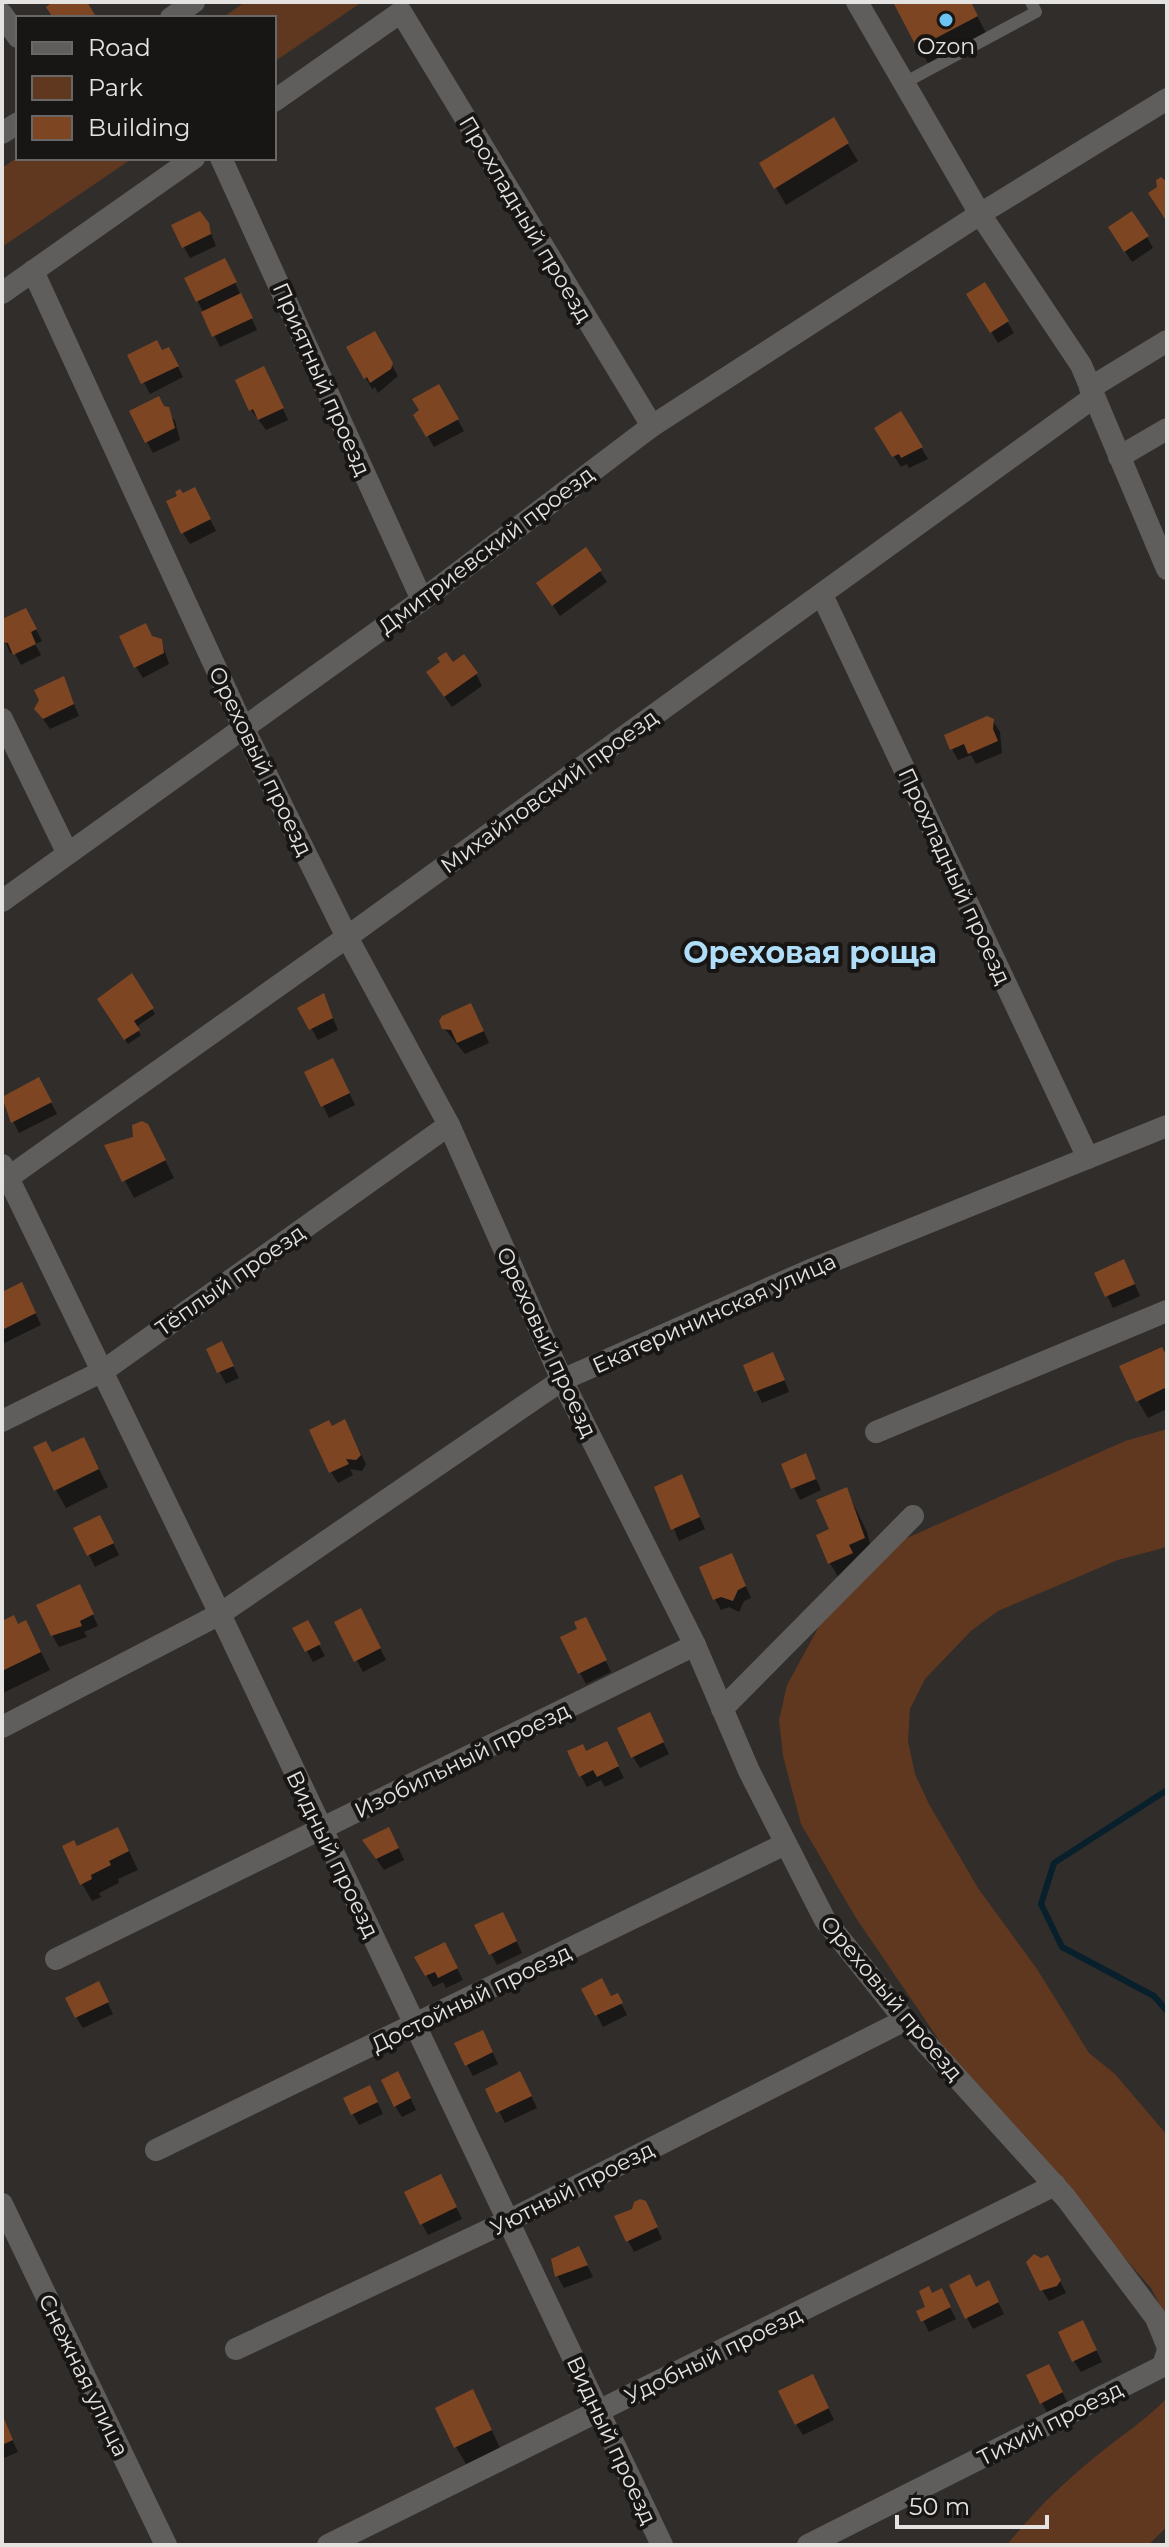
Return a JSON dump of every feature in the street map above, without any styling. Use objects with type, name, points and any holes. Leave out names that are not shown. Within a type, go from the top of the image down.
[{"type":"street","points":[[174,16],[194,2]]},
{"type":"street","points":[[857,2],[980,214],[1081,365],[1167,569]]},
{"type":"street","name":"Прохладный проезд","points":[[276,100],[401,12],[652,426]]},
{"type":"street","points":[[2,14],[16,34]]},
{"type":"street","name":"Дмитриевский проезд","points":[[2,901],[422,600],[652,426],[980,214],[1167,99]]},
{"type":"street","points":[[2,293],[191,160]]},
{"type":"street","name":"Приятный проезд","points":[[222,160],[422,600]]},
{"type":"street","name":"Ореховый проезд","points":[[33,271],[243,727],[347,937],[449,1125],[562,1380],[695,1645],[785,1844],[825,1920],[905,2020],[1055,2185],[1156,2318],[1166,2355]]},
{"type":"street","name":"Михайловский проезд","points":[[4,1175],[347,937],[822,595],[1092,392],[1167,341]]},
{"type":"street","points":[[1119,457],[1167,429]]},
{"type":"street","name":"Прохладный проезд","points":[[822,595],[1088,1158]]},
{"type":"street","points":[[2,719],[67,852]]},
{"type":"street","name":"Тёплый проезд","points":[[2,1421],[103,1371],[449,1125]]},
{"type":"street","name":"Екатерининская улица","points":[[2,1727],[220,1614],[562,1380],[808,1271],[1167,1126]]},
{"type":"street","name":"Видный проезд","points":[[4,1175],[220,1614],[662,2545]]},
{"type":"street","points":[[876,1432],[1167,1311]]},
{"type":"street","points":[[722,1709],[913,1516]]},
{"type":"street","name":"Изобильный проезд","points":[[56,1959],[695,1645]]},
{"type":"street","name":"Достойный проезд","points":[[156,2150],[785,1844]]},
{"type":"street","name":"Уютный проезд","points":[[236,2349],[508,2221],[905,2020]]},
{"type":"street","name":"Удобный проезд","points":[[328,2545],[1055,2185]]},
{"type":"street","name":"Снежная улица","points":[[2,2204],[166,2545]]},
{"type":"street","name":"Тихий проезд","points":[[808,2545],[1166,2355]]},
{"type":"lane","points":[[904,83],[1036,12],[1031,2]]},
{"type":"green space","points":[[245,2],[362,2],[276,61],[276,16],[225,16]]},
{"type":"green space","points":[[16,158],[130,160],[2,247],[2,168]]},
{"type":"green space","points":[[1167,1429],[1167,1547],[1118,1560],[998,1611],[971,1631],[925,1679],[910,1709],[908,1741],[915,1774],[929,1804],[978,1888],[1037,1969],[1089,2053],[1115,2074],[1167,2135],[1167,2319],[1151,2288],[958,2068],[856,1918],[801,1824],[783,1756],[779,1720],[787,1685],[823,1619],[898,1542],[1125,1441]]},
{"type":"green space","points":[[1167,2398],[1167,2527],[1148,2545],[1007,2545],[1060,2487]]},
{"type":"building","points":[[53,2],[87,2],[95,15],[52,16],[46,7]]},
{"type":"building","points":[[893,2],[971,2],[978,16],[917,48]]},
{"type":"building","points":[[834,117],[849,143],[774,189],[759,163]]},
{"type":"building","points":[[1161,177],[1167,182],[1167,222],[1148,193],[1157,187],[1156,180]]},
{"type":"building","points":[[200,211],[209,223],[211,234],[182,248],[171,225]]},
{"type":"building","points":[[1132,211],[1149,236],[1124,252],[1108,227]]},
{"type":"building","points":[[225,258],[237,282],[196,302],[184,278]]},
{"type":"building","points":[[985,282],[1009,321],[990,333],[966,294]]},
{"type":"building","points":[[241,293],[253,318],[212,337],[201,312]]},
{"type":"building","points":[[375,331],[393,363],[391,369],[370,383],[367,377],[364,379],[346,347]]},
{"type":"building","points":[[157,340],[162,350],[169,347],[179,366],[141,384],[127,355]]},
{"type":"building","points":[[264,366],[284,408],[258,420],[253,409],[249,411],[235,380]]},
{"type":"building","points":[[439,384],[459,419],[426,437],[413,415],[419,410],[412,399]]},
{"type":"building","points":[[159,396],[164,406],[169,407],[175,428],[145,443],[129,411]]},
{"type":"building","points":[[901,411],[923,447],[901,458],[899,454],[892,457],[874,428]]},
{"type":"building","points":[[195,487],[211,519],[181,534],[166,501],[177,496],[175,492],[180,489],[183,493]]},
{"type":"building","points":[[586,547],[602,570],[552,606],[536,583]]},
{"type":"building","points":[[26,608],[37,629],[31,632],[36,644],[13,655],[8,643],[2,642],[2,619]]},
{"type":"building","points":[[146,623],[152,636],[162,639],[164,653],[134,668],[119,636]]},
{"type":"building","points":[[446,652],[453,662],[464,654],[478,673],[444,697],[426,672],[440,662],[437,658]]},
{"type":"building","points":[[64,676],[74,704],[43,719],[34,709],[39,700],[34,690]]},
{"type":"building","points":[[987,716],[994,719],[993,729],[998,741],[968,754],[964,744],[950,750],[944,735]]},
{"type":"building","points":[[132,973],[154,1008],[134,1021],[140,1030],[124,1040],[97,999]]},
{"type":"building","points":[[324,993],[333,1018],[309,1030],[297,1008]]},
{"type":"building","points":[[471,1003],[484,1031],[457,1043],[451,1030],[442,1029],[439,1021],[442,1016]]},
{"type":"building","points":[[333,1058],[350,1093],[321,1107],[304,1072]]},
{"type":"building","points":[[39,1077],[52,1102],[11,1123],[2,1097]]},
{"type":"building","points":[[142,1121],[148,1124],[166,1160],[122,1182],[104,1145],[133,1137],[132,1125]]},
{"type":"building","points":[[1124,1259],[1135,1284],[1105,1297],[1094,1273]]},
{"type":"building","points":[[22,1282],[36,1313],[2,1330],[2,1292]]},
{"type":"building","points":[[222,1341],[234,1366],[217,1373],[206,1349]]},
{"type":"building","points":[[1162,1347],[1167,1357],[1167,1387],[1136,1402],[1119,1366]]},
{"type":"building","points":[[773,1352],[785,1380],[754,1392],[743,1365]]},
{"type":"building","points":[[345,1419],[361,1455],[356,1460],[346,1459],[349,1464],[329,1473],[309,1430],[329,1420],[332,1426]]},
{"type":"building","points":[[84,1437],[99,1469],[54,1491],[33,1447],[46,1441],[52,1452]]},
{"type":"building","points":[[806,1453],[816,1479],[791,1489],[781,1464]]},
{"type":"building","points":[[682,1474],[700,1517],[671,1530],[654,1487]]},
{"type":"building","points":[[847,1487],[865,1538],[849,1545],[853,1553],[828,1564],[816,1535],[829,1529],[816,1500]]},
{"type":"building","points":[[100,1515],[114,1543],[87,1556],[73,1528]]},
{"type":"building","points":[[732,1553],[746,1586],[738,1590],[733,1601],[721,1597],[713,1600],[699,1567]]},
{"type":"building","points":[[80,1584],[94,1614],[80,1621],[82,1626],[51,1636],[36,1605]]},
{"type":"building","points":[[361,1608],[381,1648],[354,1662],[334,1622]]},
{"type":"building","points":[[14,1615],[18,1624],[26,1620],[41,1652],[2,1671],[2,1621]]},
{"type":"building","points":[[586,1617],[607,1660],[578,1674],[560,1637],[577,1629],[574,1622]]},
{"type":"building","points":[[308,1620],[321,1644],[305,1652],[292,1628]]},
{"type":"building","points":[[650,1712],[664,1742],[631,1758],[617,1728]]},
{"type":"building","points":[[607,1741],[619,1766],[597,1777],[593,1770],[579,1777],[567,1751],[583,1744],[586,1751]]},
{"type":"building","points":[[118,1827],[129,1851],[109,1861],[111,1865],[91,1875],[92,1879],[80,1885],[62,1846],[74,1840],[77,1846]]},
{"type":"building","points":[[389,1827],[399,1848],[376,1859],[362,1840]]},
{"type":"building","points":[[503,1912],[517,1941],[489,1955],[474,1925]]},
{"type":"building","points":[[445,1942],[458,1968],[438,1978],[435,1972],[425,1976],[414,1957]]},
{"type":"building","points":[[602,1978],[611,1996],[618,1993],[623,2003],[595,2016],[581,1989]]},
{"type":"building","points":[[99,1981],[109,2002],[75,2018],[65,1998]]},
{"type":"building","points":[[483,2030],[493,2052],[465,2066],[454,2043]]},
{"type":"building","points":[[398,2071],[411,2098],[394,2107],[381,2080]]},
{"type":"building","points":[[520,2071],[532,2096],[496,2113],[485,2089]]},
{"type":"building","points":[[370,2085],[378,2102],[351,2115],[343,2098]]},
{"type":"building","points":[[441,2174],[457,2207],[420,2225],[404,2192]]},
{"type":"building","points":[[640,2199],[646,2201],[658,2227],[626,2242],[614,2216],[632,2209],[634,2202]]},
{"type":"building","points":[[579,2246],[588,2265],[555,2277],[551,2259]]},
{"type":"building","points":[[1034,2254],[1041,2258],[1048,2255],[1061,2280],[1057,2286],[1040,2291],[1026,2262]]},
{"type":"building","points":[[970,2274],[976,2287],[989,2280],[999,2302],[965,2319],[949,2285]]},
{"type":"building","points":[[929,2286],[932,2293],[942,2288],[951,2307],[921,2322],[916,2311],[925,2307],[919,2291]]},
{"type":"building","points":[[1083,2320],[1097,2350],[1072,2362],[1058,2332]]},
{"type":"building","points":[[1049,2364],[1063,2392],[1040,2404],[1026,2375]]},
{"type":"building","points":[[813,2374],[829,2408],[795,2425],[778,2391]]},
{"type":"building","points":[[473,2389],[492,2430],[454,2448],[435,2408]]},
{"type":"building","points":[[2,2414],[13,2440],[2,2445]]},
{"type":"waterway","points":[[1167,1790],[1054,1863],[1041,1904],[1062,1947],[1154,1996],[1167,2011]]},
{"type":"place","name":"Ozon","points":[[946,20]]},
{"type":"district","name":"Ореховая роща","points":[[810,953]]}]
